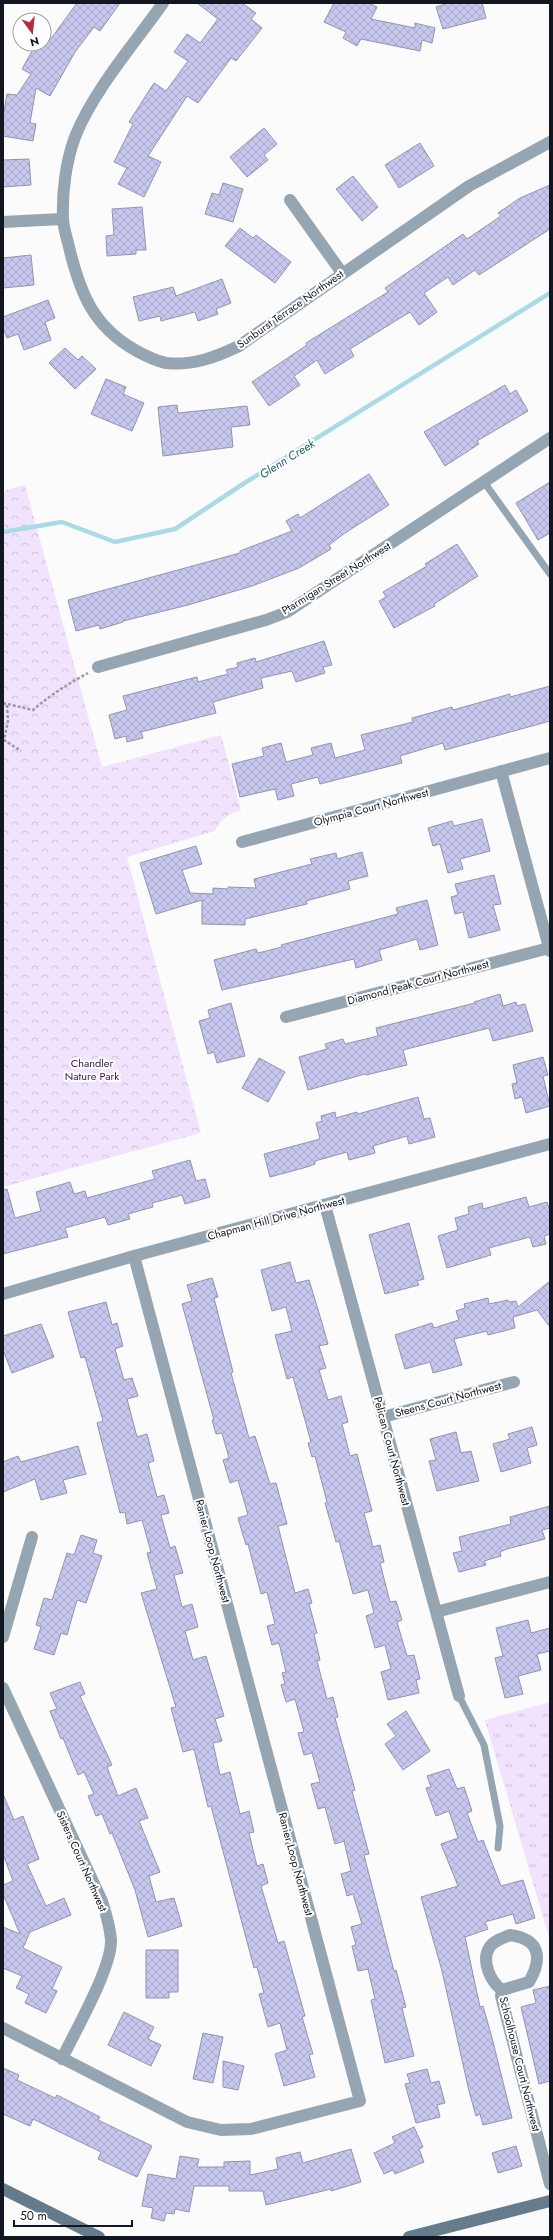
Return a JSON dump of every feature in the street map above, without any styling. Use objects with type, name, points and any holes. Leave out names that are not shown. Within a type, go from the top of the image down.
[{"type":"main road","points":[[3,2189],[99,2237]]},
{"type":"main road","points":[[410,2237],[550,2201]]},
{"type":"street","name":"Sunburst Terrace Northwest","points":[[164,3],[101,90],[86,115],[75,138],[66,175],[62,218],[74,268],[83,295],[101,324],[117,340],[142,354],[166,363],[191,363],[211,359],[239,346],[469,186],[550,142]]},
{"type":"street","points":[[290,200],[342,273]]},
{"type":"street","points":[[3,222],[62,218]]},
{"type":"street","name":"Ptarmigan Street Northwest","points":[[98,667],[266,620],[287,612],[550,438]]},
{"type":"street","name":"Olympia Court Northwest","points":[[242,842],[550,758]]},
{"type":"street","points":[[501,771],[550,949]]},
{"type":"street","name":"Diamond Peak Court Northwest","points":[[286,1017],[550,949]]},
{"type":"street","name":"Chapman Hill Drive Northwest","points":[[3,1294],[134,1256],[550,1144]]},
{"type":"street","name":"Pelican Court Northwest","points":[[326,1205],[459,1696]]},
{"type":"street","name":"Ranier Loop Northwest","points":[[3,2028],[187,2122],[221,2130],[251,2129],[360,2101],[134,1256]]},
{"type":"street","name":"Steens Court Northwest","points":[[383,1417],[514,1382]]},
{"type":"street","points":[[3,1637],[32,1537]]},
{"type":"street","points":[[436,1612],[550,1582]]},
{"type":"street","name":"Sisters Court Northwest","points":[[3,1688],[102,1901],[109,1923],[111,1941],[107,1965],[62,2059]]},
{"type":"street","name":"Schoolhouse Court Northwest","points":[[510,1935],[521,1936],[532,1942],[536,1950],[538,1960],[536,1970],[528,1982],[502,1990],[495,1984],[490,1974],[487,1962],[489,1948],[498,1940],[510,1935]]},
{"type":"street","name":"Schoolhouse Court Northwest","points":[[502,1990],[501,1996],[550,2184]]},
{"type":"lane","points":[[484,482],[550,574]]},
{"type":"lane","points":[[459,1696],[484,1745],[500,1826],[498,1848]]},
{"type":"path","points":[[3,703],[7,706],[33,710],[50,694],[68,687],[78,679]]},
{"type":"path","points":[[7,706],[8,721],[4,740],[20,751]]},
{"type":"green space","name":"Chandler Nature Park","points":[[25,485],[102,767],[221,735],[241,810],[225,817],[215,831],[127,857],[201,1133],[3,1187],[3,491]]},
{"type":"green space","points":[[550,1702],[550,1941],[485,1720]]},
{"type":"building","points":[[77,3],[120,3],[100,31],[94,27],[75,52],[50,96],[36,88],[30,123],[36,124],[33,141],[3,136],[3,117],[7,94],[17,95],[31,74],[22,69],[32,52],[52,52],[52,37]]},
{"type":"building","points":[[197,3],[242,3],[256,13],[251,19],[262,28],[236,61],[231,58],[198,103],[187,96],[148,156],[161,162],[144,197],[118,184],[127,168],[114,162],[133,124],[129,122],[154,83],[166,91],[188,61],[174,52],[187,34],[200,43],[218,19]]},
{"type":"building","points":[[334,3],[368,3],[377,7],[371,19],[415,28],[415,23],[435,28],[432,43],[422,40],[420,51],[361,39],[357,46],[343,38],[346,32],[324,22]]},
{"type":"building","points":[[449,3],[482,3],[486,18],[443,29],[436,7]]},
{"type":"building","points":[[264,128],[277,144],[264,155],[268,160],[247,177],[230,157]]},
{"type":"building","points":[[420,143],[434,166],[399,188],[385,165]]},
{"type":"building","points":[[29,159],[31,185],[3,187],[3,160]]},
{"type":"building","points":[[353,176],[378,207],[362,221],[336,189]]},
{"type":"building","points":[[223,183],[243,189],[233,222],[205,214],[212,193],[219,195]]},
{"type":"building","points":[[550,185],[550,229],[479,275],[475,270],[453,285],[448,277],[424,293],[437,312],[419,325],[410,312],[350,349],[354,356],[325,374],[317,360],[294,376],[300,385],[269,406],[252,382],[307,345],[306,343],[388,292],[385,288],[463,234],[467,239],[501,216],[498,213],[520,198]]},
{"type":"building","points":[[142,207],[146,250],[136,250],[136,254],[107,256],[106,236],[114,235],[112,209]]},
{"type":"building","points":[[240,228],[253,238],[256,235],[291,262],[275,283],[225,246]]},
{"type":"building","points":[[31,255],[34,285],[3,288],[3,258]]},
{"type":"building","points":[[222,279],[231,303],[216,309],[218,314],[198,321],[195,312],[161,321],[160,316],[139,321],[133,297],[173,287],[176,296]]},
{"type":"building","points":[[48,300],[55,318],[45,322],[51,340],[24,350],[18,334],[7,338],[3,328],[3,317]]},
{"type":"building","points":[[65,348],[78,360],[82,356],[96,369],[75,389],[49,363]]},
{"type":"building","points":[[106,379],[126,387],[123,394],[144,403],[132,431],[91,414]]},
{"type":"building","points":[[505,385],[510,394],[516,390],[528,411],[477,441],[479,444],[445,466],[424,432]]},
{"type":"building","points":[[177,405],[178,413],[247,406],[250,425],[231,427],[233,447],[163,456],[158,407]]},
{"type":"building","points":[[369,474],[389,505],[329,545],[331,549],[299,568],[252,586],[188,605],[123,621],[100,629],[99,625],[76,631],[68,600],[240,553],[240,551],[292,531],[286,521],[298,514],[300,518]]},
{"type":"building","points":[[550,482],[550,533],[538,540],[516,503]]},
{"type":"building","points":[[457,544],[478,576],[434,604],[435,606],[394,628],[379,601],[386,597],[383,592],[427,566],[425,564]]},
{"type":"building","points":[[324,641],[332,665],[323,667],[325,673],[296,682],[292,671],[261,678],[263,688],[213,702],[216,713],[141,732],[143,738],[127,742],[126,736],[115,739],[109,715],[127,710],[123,696],[197,677],[198,682],[228,674],[226,670],[238,667],[237,663],[255,658],[256,662]]},
{"type":"building","points":[[550,686],[550,721],[445,750],[443,743],[400,756],[402,763],[320,784],[318,777],[291,784],[294,796],[278,800],[275,789],[240,797],[232,764],[264,756],[262,748],[281,743],[286,762],[313,755],[311,748],[331,743],[335,758],[365,750],[361,735],[413,722],[412,718],[452,707],[453,710],[510,694],[510,697]]},
{"type":"building","points":[[482,819],[490,851],[460,859],[463,869],[448,873],[440,844],[433,846],[428,828],[452,821],[454,826]]},
{"type":"building","points":[[196,846],[202,864],[182,870],[190,893],[213,894],[213,888],[256,888],[254,879],[312,864],[310,859],[336,853],[337,859],[362,852],[368,876],[348,881],[350,889],[306,901],[307,904],[245,919],[245,925],[202,924],[202,900],[156,914],[140,863]]},
{"type":"building","points":[[494,875],[501,904],[493,905],[500,930],[469,938],[463,912],[455,914],[451,897],[458,895],[455,884]]},
{"type":"building","points":[[427,900],[438,945],[420,950],[417,939],[379,950],[382,960],[356,968],[354,959],[222,990],[214,960],[256,949],[258,953],[282,947],[281,945],[398,914],[396,908]]},
{"type":"building","points":[[500,994],[503,1006],[516,1002],[517,1006],[525,1004],[533,1031],[493,1041],[489,1028],[403,1050],[407,1065],[365,1074],[308,1090],[299,1057],[327,1049],[325,1044],[343,1039],[345,1044],[378,1036],[376,1028],[475,1003],[474,1002]]},
{"type":"building","points":[[231,1003],[245,1056],[217,1063],[214,1052],[208,1054],[199,1021],[210,1018],[208,1010]]},
{"type":"building","points":[[543,1057],[548,1075],[543,1076],[550,1106],[526,1113],[522,1097],[515,1099],[512,1084],[517,1083],[513,1065]]},
{"type":"building","points":[[259,1058],[285,1072],[268,1102],[242,1088]]},
{"type":"building","points":[[418,1097],[424,1119],[430,1118],[435,1137],[409,1144],[407,1136],[373,1146],[375,1153],[349,1160],[347,1152],[315,1161],[315,1164],[307,1167],[270,1177],[264,1154],[320,1139],[316,1123],[322,1121],[321,1116],[335,1112],[336,1118],[357,1112],[358,1114]]},
{"type":"building","points":[[190,1160],[196,1181],[205,1179],[210,1197],[185,1204],[182,1195],[152,1203],[153,1207],[128,1214],[130,1219],[108,1225],[105,1217],[65,1228],[68,1237],[3,1254],[3,1190],[7,1189],[15,1218],[41,1211],[36,1192],[70,1182],[74,1194],[85,1191],[87,1198],[155,1179],[152,1171]]},
{"type":"building","points":[[526,1197],[529,1207],[547,1202],[550,1211],[550,1234],[544,1236],[546,1244],[533,1247],[530,1237],[489,1248],[491,1255],[447,1268],[438,1236],[458,1230],[455,1218],[469,1214],[468,1207],[482,1203],[483,1209]]},
{"type":"building","points":[[409,1223],[424,1279],[417,1281],[419,1285],[385,1294],[369,1235]]},
{"type":"building","points":[[290,1262],[296,1283],[309,1280],[322,1323],[328,1344],[319,1346],[326,1368],[319,1370],[328,1400],[341,1396],[348,1422],[342,1424],[350,1456],[357,1454],[372,1511],[364,1513],[373,1547],[380,1545],[384,1562],[380,1563],[390,1602],[396,1601],[402,1620],[397,1622],[407,1656],[414,1655],[420,1679],[416,1680],[419,1693],[388,1700],[381,1672],[391,1669],[385,1645],[375,1648],[366,1616],[374,1613],[368,1590],[353,1594],[339,1541],[336,1542],[325,1503],[327,1502],[315,1456],[312,1457],[308,1443],[311,1442],[293,1377],[287,1379],[275,1335],[292,1331],[286,1307],[272,1311],[261,1270]]},
{"type":"building","points":[[212,1278],[218,1297],[214,1298],[233,1372],[231,1373],[249,1438],[255,1436],[270,1484],[276,1483],[287,1524],[278,1526],[295,1593],[308,1589],[312,1603],[309,1604],[317,1633],[314,1634],[320,1660],[317,1661],[327,1699],[333,1697],[338,1717],[335,1718],[355,1790],[352,1791],[369,1854],[364,1855],[394,1971],[396,1970],[406,2007],[402,2008],[414,2056],[385,2063],[371,2000],[375,1999],[368,1969],[358,1971],[352,1946],[356,1945],[351,1927],[362,1924],[353,1894],[347,1896],[341,1874],[351,1871],[344,1841],[335,1844],[325,1807],[318,1809],[311,1784],[320,1782],[312,1753],[304,1755],[298,1733],[304,1732],[295,1699],[286,1702],[281,1685],[285,1684],[282,1673],[286,1672],[279,1643],[272,1645],[267,1626],[275,1624],[267,1592],[261,1594],[248,1544],[246,1545],[238,1518],[248,1515],[238,1480],[230,1483],[223,1460],[229,1458],[222,1433],[216,1434],[212,1420],[214,1420],[182,1304],[192,1301],[187,1285]]},
{"type":"building","points":[[550,1281],[550,1327],[537,1310],[513,1317],[515,1328],[488,1335],[487,1331],[454,1339],[462,1365],[433,1373],[430,1362],[405,1369],[395,1335],[432,1323],[434,1328],[459,1320],[456,1311],[465,1308],[464,1304],[488,1298],[489,1304],[508,1300],[509,1302],[516,1301],[518,1307]]},
{"type":"building","points":[[106,1302],[112,1325],[117,1323],[123,1346],[115,1349],[124,1380],[132,1378],[138,1396],[127,1399],[137,1437],[147,1434],[154,1461],[148,1463],[157,1497],[164,1495],[169,1513],[161,1515],[170,1548],[175,1546],[183,1573],[174,1575],[182,1607],[192,1604],[198,1627],[185,1631],[193,1660],[206,1656],[224,1716],[215,1719],[222,1741],[213,1743],[220,1775],[230,1772],[240,1814],[249,1811],[254,1832],[249,1833],[257,1866],[263,1864],[268,1883],[261,1886],[278,1943],[284,1941],[305,2016],[302,2017],[313,2054],[309,2055],[315,2077],[284,2086],[275,2054],[287,2050],[280,2023],[268,2027],[259,1994],[264,1993],[257,1967],[254,1968],[211,1806],[208,1807],[194,1749],[183,1752],[171,1708],[176,1707],[141,1593],[157,1589],[147,1553],[151,1552],[142,1520],[127,1524],[125,1512],[120,1513],[97,1423],[103,1421],[85,1357],[81,1358],[68,1312]]},
{"type":"building","points":[[41,1324],[54,1357],[12,1373],[3,1350],[3,1336]]},
{"type":"building","points":[[532,1427],[537,1445],[527,1448],[531,1463],[501,1472],[493,1444],[510,1439],[508,1434]]},
{"type":"building","points":[[456,1432],[461,1453],[471,1451],[479,1481],[437,1491],[429,1461],[436,1460],[430,1439]]},
{"type":"building","points":[[78,1446],[86,1474],[63,1480],[67,1493],[41,1500],[35,1479],[3,1492],[3,1462],[18,1456],[21,1462]]},
{"type":"building","points":[[550,1506],[550,1528],[542,1530],[545,1539],[507,1549],[500,1552],[501,1556],[484,1561],[486,1565],[459,1572],[453,1553],[462,1551],[459,1537],[511,1524],[510,1517]]},
{"type":"building","points":[[81,1535],[97,1540],[93,1553],[102,1556],[86,1603],[77,1600],[67,1635],[61,1633],[54,1655],[34,1649],[41,1627],[36,1625],[44,1598],[52,1600],[67,1553],[74,1555]]},
{"type":"building","points":[[528,1620],[531,1633],[550,1628],[550,1651],[537,1654],[541,1670],[518,1676],[523,1694],[505,1698],[495,1658],[503,1656],[496,1628]]},
{"type":"building","points":[[80,1682],[85,1694],[80,1696],[112,1765],[107,1767],[118,1796],[136,1788],[148,1818],[139,1821],[160,1872],[149,1876],[156,1902],[174,1898],[182,1926],[148,1937],[135,1890],[112,1833],[110,1834],[102,1814],[96,1816],[88,1796],[94,1794],[84,1772],[78,1775],[63,1738],[61,1739],[50,1711],[57,1709],[50,1693]]},
{"type":"building","points":[[406,1711],[430,1751],[403,1770],[385,1744],[396,1736],[387,1724]]},
{"type":"building","points":[[449,1769],[457,1789],[464,1787],[472,1811],[467,1813],[478,1842],[483,1840],[501,1886],[523,1880],[535,1918],[516,1924],[513,1914],[485,1922],[488,1929],[465,1937],[480,2007],[483,2006],[512,2118],[483,2125],[480,2114],[476,2116],[469,2091],[442,1971],[421,1897],[458,1886],[441,1844],[458,1838],[449,1811],[436,1816],[426,1788],[431,1787],[427,1776]]},
{"type":"building","points":[[3,1794],[14,1820],[23,1816],[39,1859],[27,1864],[46,1906],[64,1898],[71,1915],[30,1932],[23,1948],[62,1967],[52,1989],[57,1991],[46,2013],[25,2003],[29,1994],[16,1988],[22,1976],[3,1968],[3,1927],[20,1934],[3,1894],[3,1885],[13,1881],[3,1854]]},
{"type":"building","points":[[146,1950],[178,1950],[178,1992],[169,1992],[169,1998],[146,1998]]},
{"type":"building","points":[[550,1986],[550,2081],[539,2084],[521,2007],[536,2003],[533,1990]]},
{"type":"building","points":[[124,2012],[154,2027],[148,2039],[161,2045],[151,2066],[108,2045]]},
{"type":"building","points":[[203,2033],[223,2037],[213,2083],[193,2079]]},
{"type":"building","points":[[223,2061],[244,2066],[238,2090],[223,2087]]},
{"type":"building","points":[[3,2068],[19,2075],[17,2080],[55,2098],[57,2095],[100,2117],[98,2120],[152,2146],[137,2177],[98,2159],[101,2152],[33,2119],[30,2126],[3,2114]]},
{"type":"building","points":[[427,2069],[431,2083],[439,2081],[445,2103],[437,2105],[440,2117],[416,2123],[405,2084],[410,2083],[407,2074]]},
{"type":"building","points":[[414,2127],[423,2147],[419,2149],[424,2162],[395,2174],[393,2170],[384,2174],[374,2153],[395,2143],[392,2137]]},
{"type":"building","points":[[516,2146],[522,2166],[498,2173],[492,2153]]},
{"type":"building","points":[[351,2149],[361,2182],[331,2191],[331,2189],[266,2205],[263,2191],[229,2191],[229,2186],[194,2186],[189,2212],[175,2209],[174,2214],[166,2213],[164,2221],[151,2218],[153,2208],[142,2206],[148,2174],[176,2179],[180,2156],[199,2159],[197,2167],[224,2167],[224,2162],[250,2161],[250,2175],[278,2169],[276,2158],[300,2152],[303,2163]]},
{"type":"waterway","name":"Glenn Creek","points":[[3,532],[62,522],[115,542],[175,529],[243,484],[550,293]]}]
